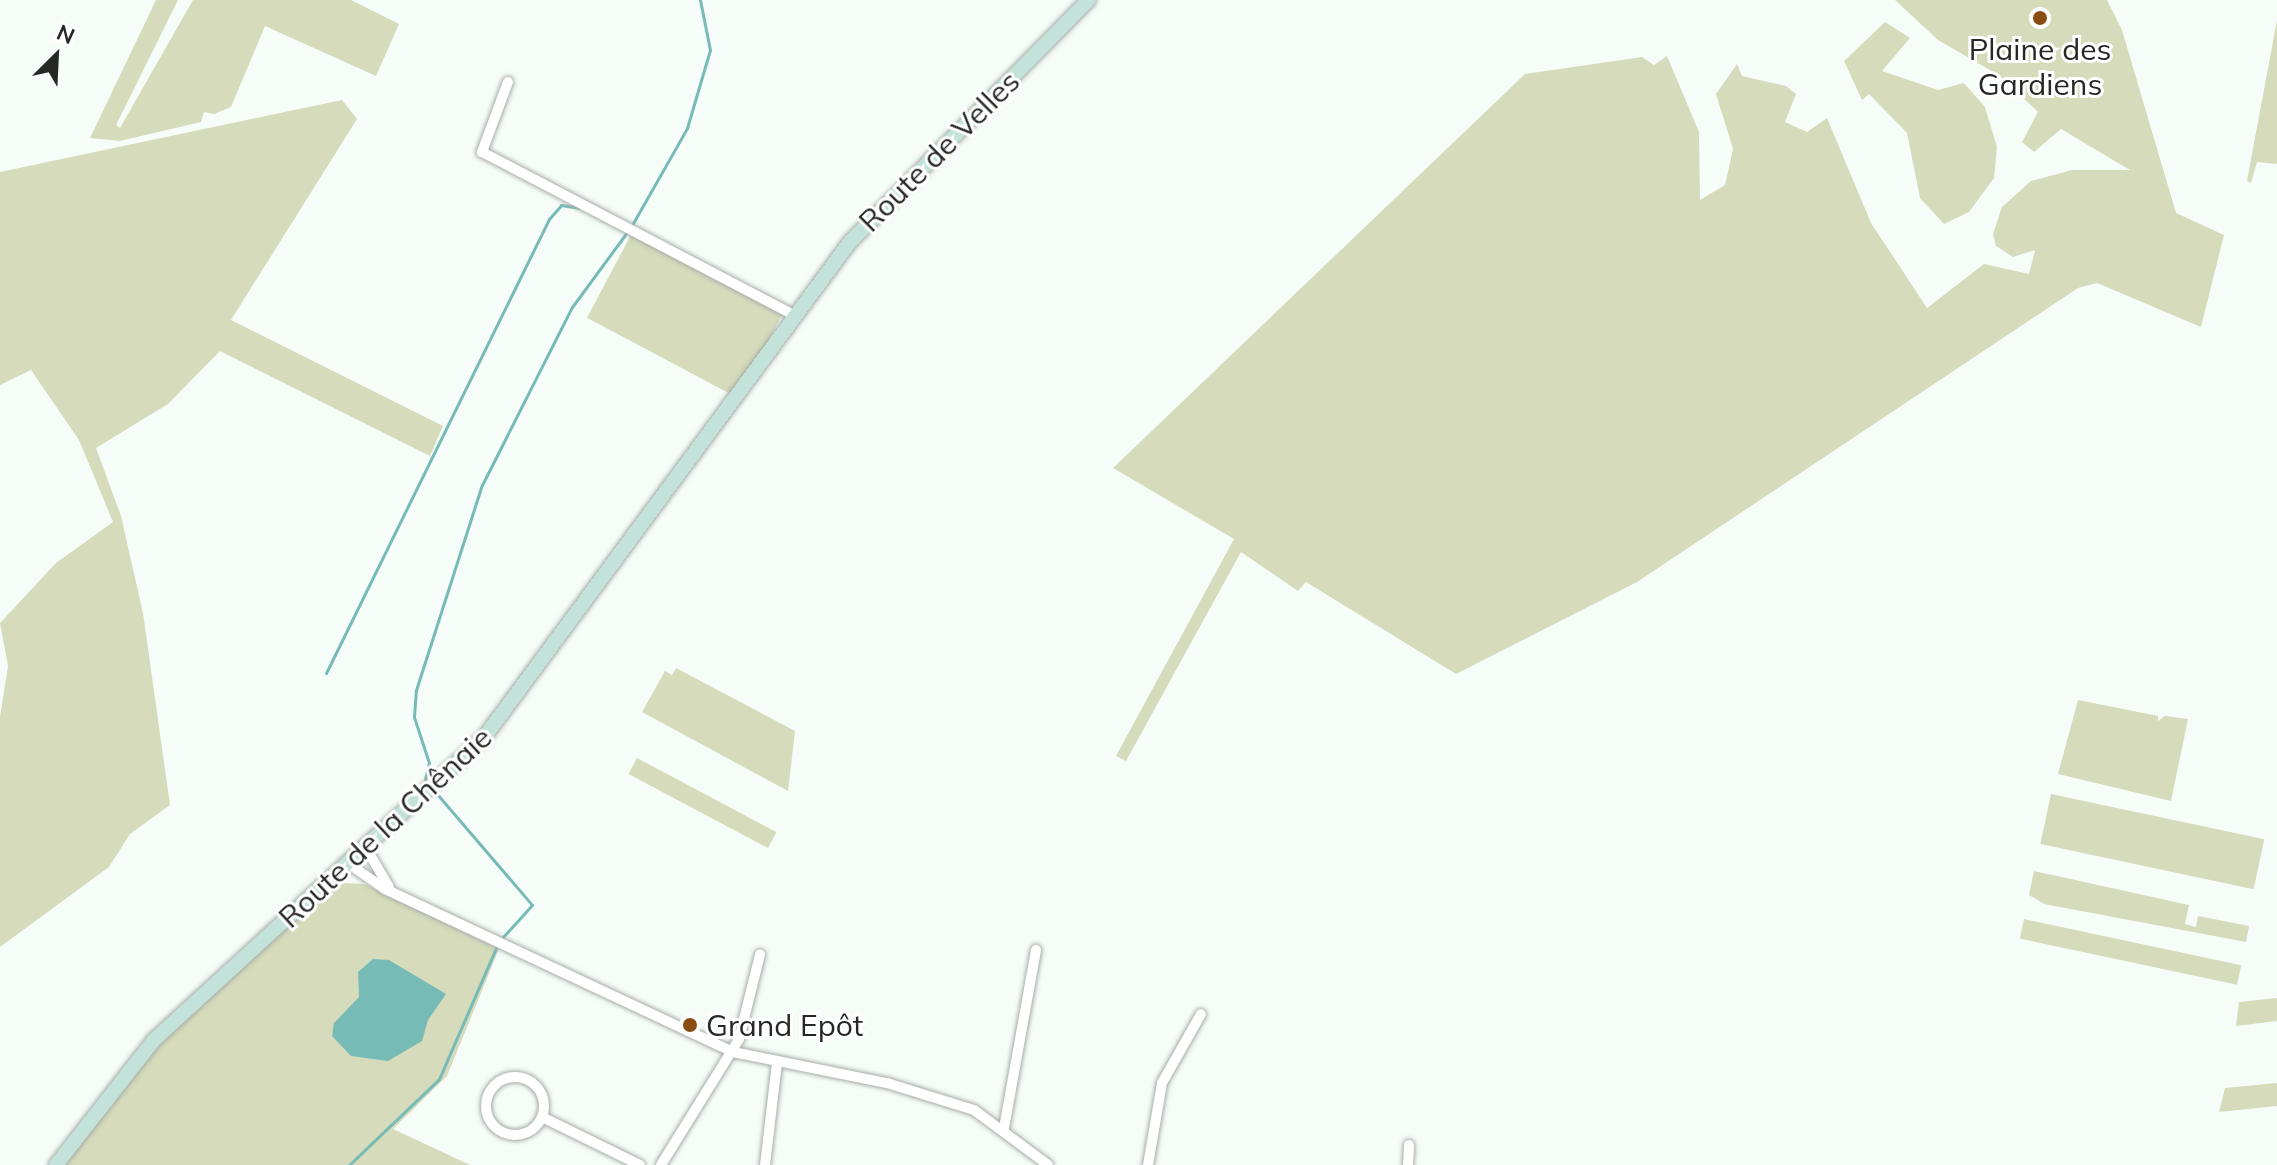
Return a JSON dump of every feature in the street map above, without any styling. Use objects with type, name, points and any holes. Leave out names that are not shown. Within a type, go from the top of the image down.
[{"type":"main road","name":"Route de Velles","points":[[796,312],[887,201],[1089,0]]},
{"type":"main road","name":"Route de la Chênaie","points":[[56,1165],[154,1040],[452,772],[509,708],[796,312]]},
{"type":"street","points":[[508,82],[482,152],[796,312]]},
{"type":"street","points":[[366,848],[378,875],[396,893]]},
{"type":"street","points":[[349,864],[359,876],[733,1052],[919,1091],[974,1110],[1004,1128],[1048,1165]]},
{"type":"street","points":[[1004,1128],[1036,950]]},
{"type":"street","points":[[661,1165],[733,1052],[760,955]]},
{"type":"street","points":[[1148,1165],[1162,1083],[1201,1014]]},
{"type":"street","points":[[765,1165],[777,1063]]},
{"type":"street","points":[[523,1078],[539,1090],[542,1117],[525,1133],[507,1134],[490,1121],[487,1098],[500,1081],[523,1078]]},
{"type":"street","points":[[542,1117],[640,1165]]},
{"type":"street","points":[[1408,1165],[1409,1145]]},
{"type":"green space","points":[[156,0],[178,0],[116,125],[120,128],[193,0],[351,0],[399,24],[376,76],[265,26],[231,107],[214,114],[204,112],[201,122],[120,141],[90,138]]},
{"type":"green space","points":[[1895,0],[2107,0],[2122,30],[2176,213],[2224,235],[2201,327],[2097,283],[2078,288],[1637,582],[1456,674],[1306,582],[1298,591],[1241,552],[1126,761],[1116,756],[1234,539],[1113,468],[1525,74],[1642,57],[1654,65],[1667,56],[1699,132],[1700,200],[1725,185],[1733,149],[1716,94],[1737,64],[1742,76],[1786,86],[1796,94],[1785,122],[1807,132],[1827,118],[1871,223],[1927,308],[1984,264],[2029,274],[2035,250],[2013,257],[1996,246],[1993,234],[2002,207],[2031,181],[2072,170],[2130,170],[2061,129],[2034,152],[2022,142],[2038,112],[2000,76],[1938,40]]},
{"type":"green space","points":[[2277,20],[2277,164],[2257,162],[2251,183],[2247,181]]},
{"type":"green space","points":[[1885,22],[1910,38],[1882,71],[1938,90],[1964,83],[1985,107],[1997,147],[1994,178],[1969,212],[1944,224],[1920,198],[1907,133],[1869,94],[1862,100],[1844,61]]},
{"type":"green space","points":[[342,100],[357,119],[231,320],[443,426],[430,456],[220,351],[168,404],[96,448],[121,516],[143,613],[170,805],[130,834],[109,867],[0,947],[0,717],[8,666],[0,623],[56,563],[113,522],[79,440],[31,370],[0,385],[0,172]]},
{"type":"green space","points":[[632,233],[783,313],[738,398],[587,318]]},
{"type":"green space","points":[[676,668],[795,731],[788,791],[642,712],[665,671],[672,675]]},
{"type":"green space","points":[[2078,700],[2158,716],[2158,721],[2165,716],[2188,719],[2171,801],[2058,774]]},
{"type":"green space","points":[[637,758],[777,832],[768,848],[629,774]]},
{"type":"green space","points":[[2051,794],[2264,839],[2254,889],[2040,844]]},
{"type":"green space","points":[[2034,871],[2189,905],[2185,924],[2196,927],[2198,916],[2249,926],[2246,942],[2044,904],[2029,895]]},
{"type":"green space","points":[[342,883],[364,884],[499,949],[447,1076],[393,1129],[470,1165],[63,1165],[150,1053],[256,953]]},
{"type":"green space","points":[[2024,919],[2241,965],[2237,985],[2020,939]]},
{"type":"green space","points":[[2277,998],[2277,1021],[2236,1026],[2239,1002]]},
{"type":"green space","points":[[2277,1083],[2277,1106],[2219,1112],[2225,1088]]},
{"type":"water","points":[[373,959],[389,960],[446,994],[428,1020],[422,1041],[388,1061],[351,1056],[332,1036],[334,1023],[359,997],[358,972]]},
{"type":"waterway","points":[[632,225],[687,128],[710,50],[700,0]]},
{"type":"waterway","points":[[326,673],[549,219],[561,205],[579,208]]},
{"type":"waterway","points":[[425,779],[429,763],[414,717],[416,690],[482,485],[572,307],[627,232]]},
{"type":"waterway","points":[[437,794],[532,905],[503,937]]},
{"type":"waterway","points":[[349,1165],[439,1079],[496,948]]},
{"type":"place","name":"Plaine des Gardiens","points":[[2040,18]]},
{"type":"place","name":"Grand Epôt","points":[[690,1025]]}]
